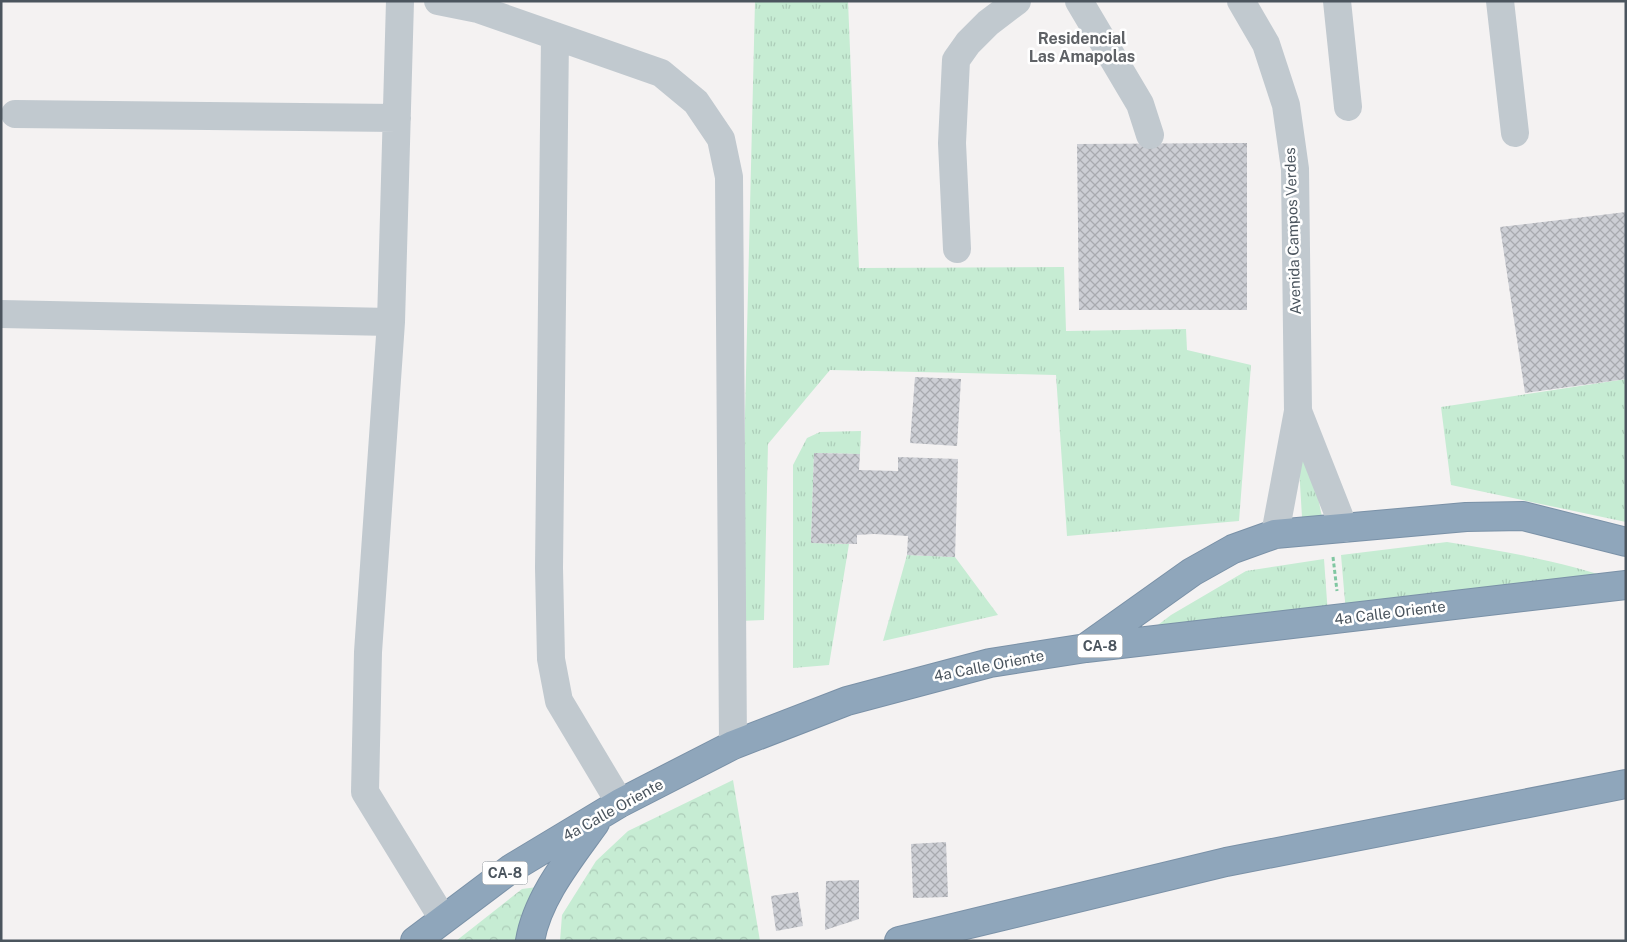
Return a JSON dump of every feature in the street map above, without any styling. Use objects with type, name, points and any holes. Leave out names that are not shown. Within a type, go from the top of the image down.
[{"type":"highway","points":[[1086,648],[1192,572],[1233,549],[1275,534],[1338,539],[1466,518],[1523,516],[1626,542]]},
{"type":"highway","name":"4a Calle Oriente","points":[[415,941],[512,868],[611,809],[733,745],[847,701],[923,679],[990,663],[1086,648],[1626,585]]},
{"type":"highway","points":[[899,941],[1226,862],[1626,784]]},
{"type":"highway","points":[[530,941],[537,914],[569,860],[611,809]]},
{"type":"street","points":[[400,1],[391,322],[368,652],[365,792],[443,919]]},
{"type":"street","points":[[438,1],[478,9],[661,73],[696,102],[721,139],[730,177],[733,745]]},
{"type":"street","points":[[957,249],[952,142],[956,60],[968,42],[981,29],[1017,1]]},
{"type":"street","points":[[1079,1],[1140,104],[1150,135]]},
{"type":"street","name":"Avenida Campos Verdes","points":[[1241,1],[1266,44],[1286,106],[1294,169],[1298,411],[1275,534]]},
{"type":"street","points":[[1337,1],[1348,107]]},
{"type":"street","points":[[1500,1],[1515,133]]},
{"type":"street","points":[[556,36],[549,558],[551,659],[559,701],[611,809]]},
{"type":"street","points":[[15,114],[397,118]]},
{"type":"street","points":[[1,314],[391,322]]},
{"type":"street","name":"Avenida Campos Verdes","points":[[1298,411],[1338,539]]},
{"type":"path","points":[[1337,593],[1338,539]]},
{"type":"green space","points":[[755,1],[848,1],[859,268],[1064,267],[1066,331],[1186,329],[1187,350],[1251,365],[1239,521],[1067,536],[1056,375],[830,370],[768,444],[764,620],[740,621]]},
{"type":"green space","points":[[1626,379],[1626,522],[1451,485],[1441,407]]},
{"type":"green space","points":[[861,431],[860,454],[814,453],[811,543],[849,544],[829,665],[793,668],[793,465],[807,438],[820,432]]},
{"type":"green space","points":[[1298,450],[1308,450],[1325,531],[1303,534]]},
{"type":"green space","points":[[1447,542],[1559,563],[1625,583],[1346,613],[1341,555]]},
{"type":"green space","points":[[907,555],[955,557],[998,615],[883,641]]},
{"type":"green space","points":[[1324,559],[1328,615],[1129,647],[1171,615],[1246,571]]},
{"type":"green space","points":[[733,780],[760,941],[560,941],[562,915],[596,861],[628,831]]},
{"type":"green space","points":[[545,886],[517,941],[456,941],[522,889]]},
{"type":"building","points":[[1247,143],[1247,310],[1079,310],[1077,144]]},
{"type":"building","points":[[1626,212],[1626,379],[1525,393],[1500,227]]},
{"type":"building","points":[[915,377],[961,379],[957,446],[910,443]]},
{"type":"building","points":[[814,453],[860,454],[859,470],[898,471],[898,457],[958,459],[955,557],[907,555],[908,536],[857,535],[857,544],[811,543]]},
{"type":"building","points":[[946,842],[948,897],[913,898],[911,844]]},
{"type":"building","points":[[859,880],[859,919],[825,930],[826,881]]},
{"type":"building","points":[[798,892],[803,926],[776,931],[771,896]]},
{"type":"district","name":"Residencial Las Amapolas","points":[[1082,47]]}]
